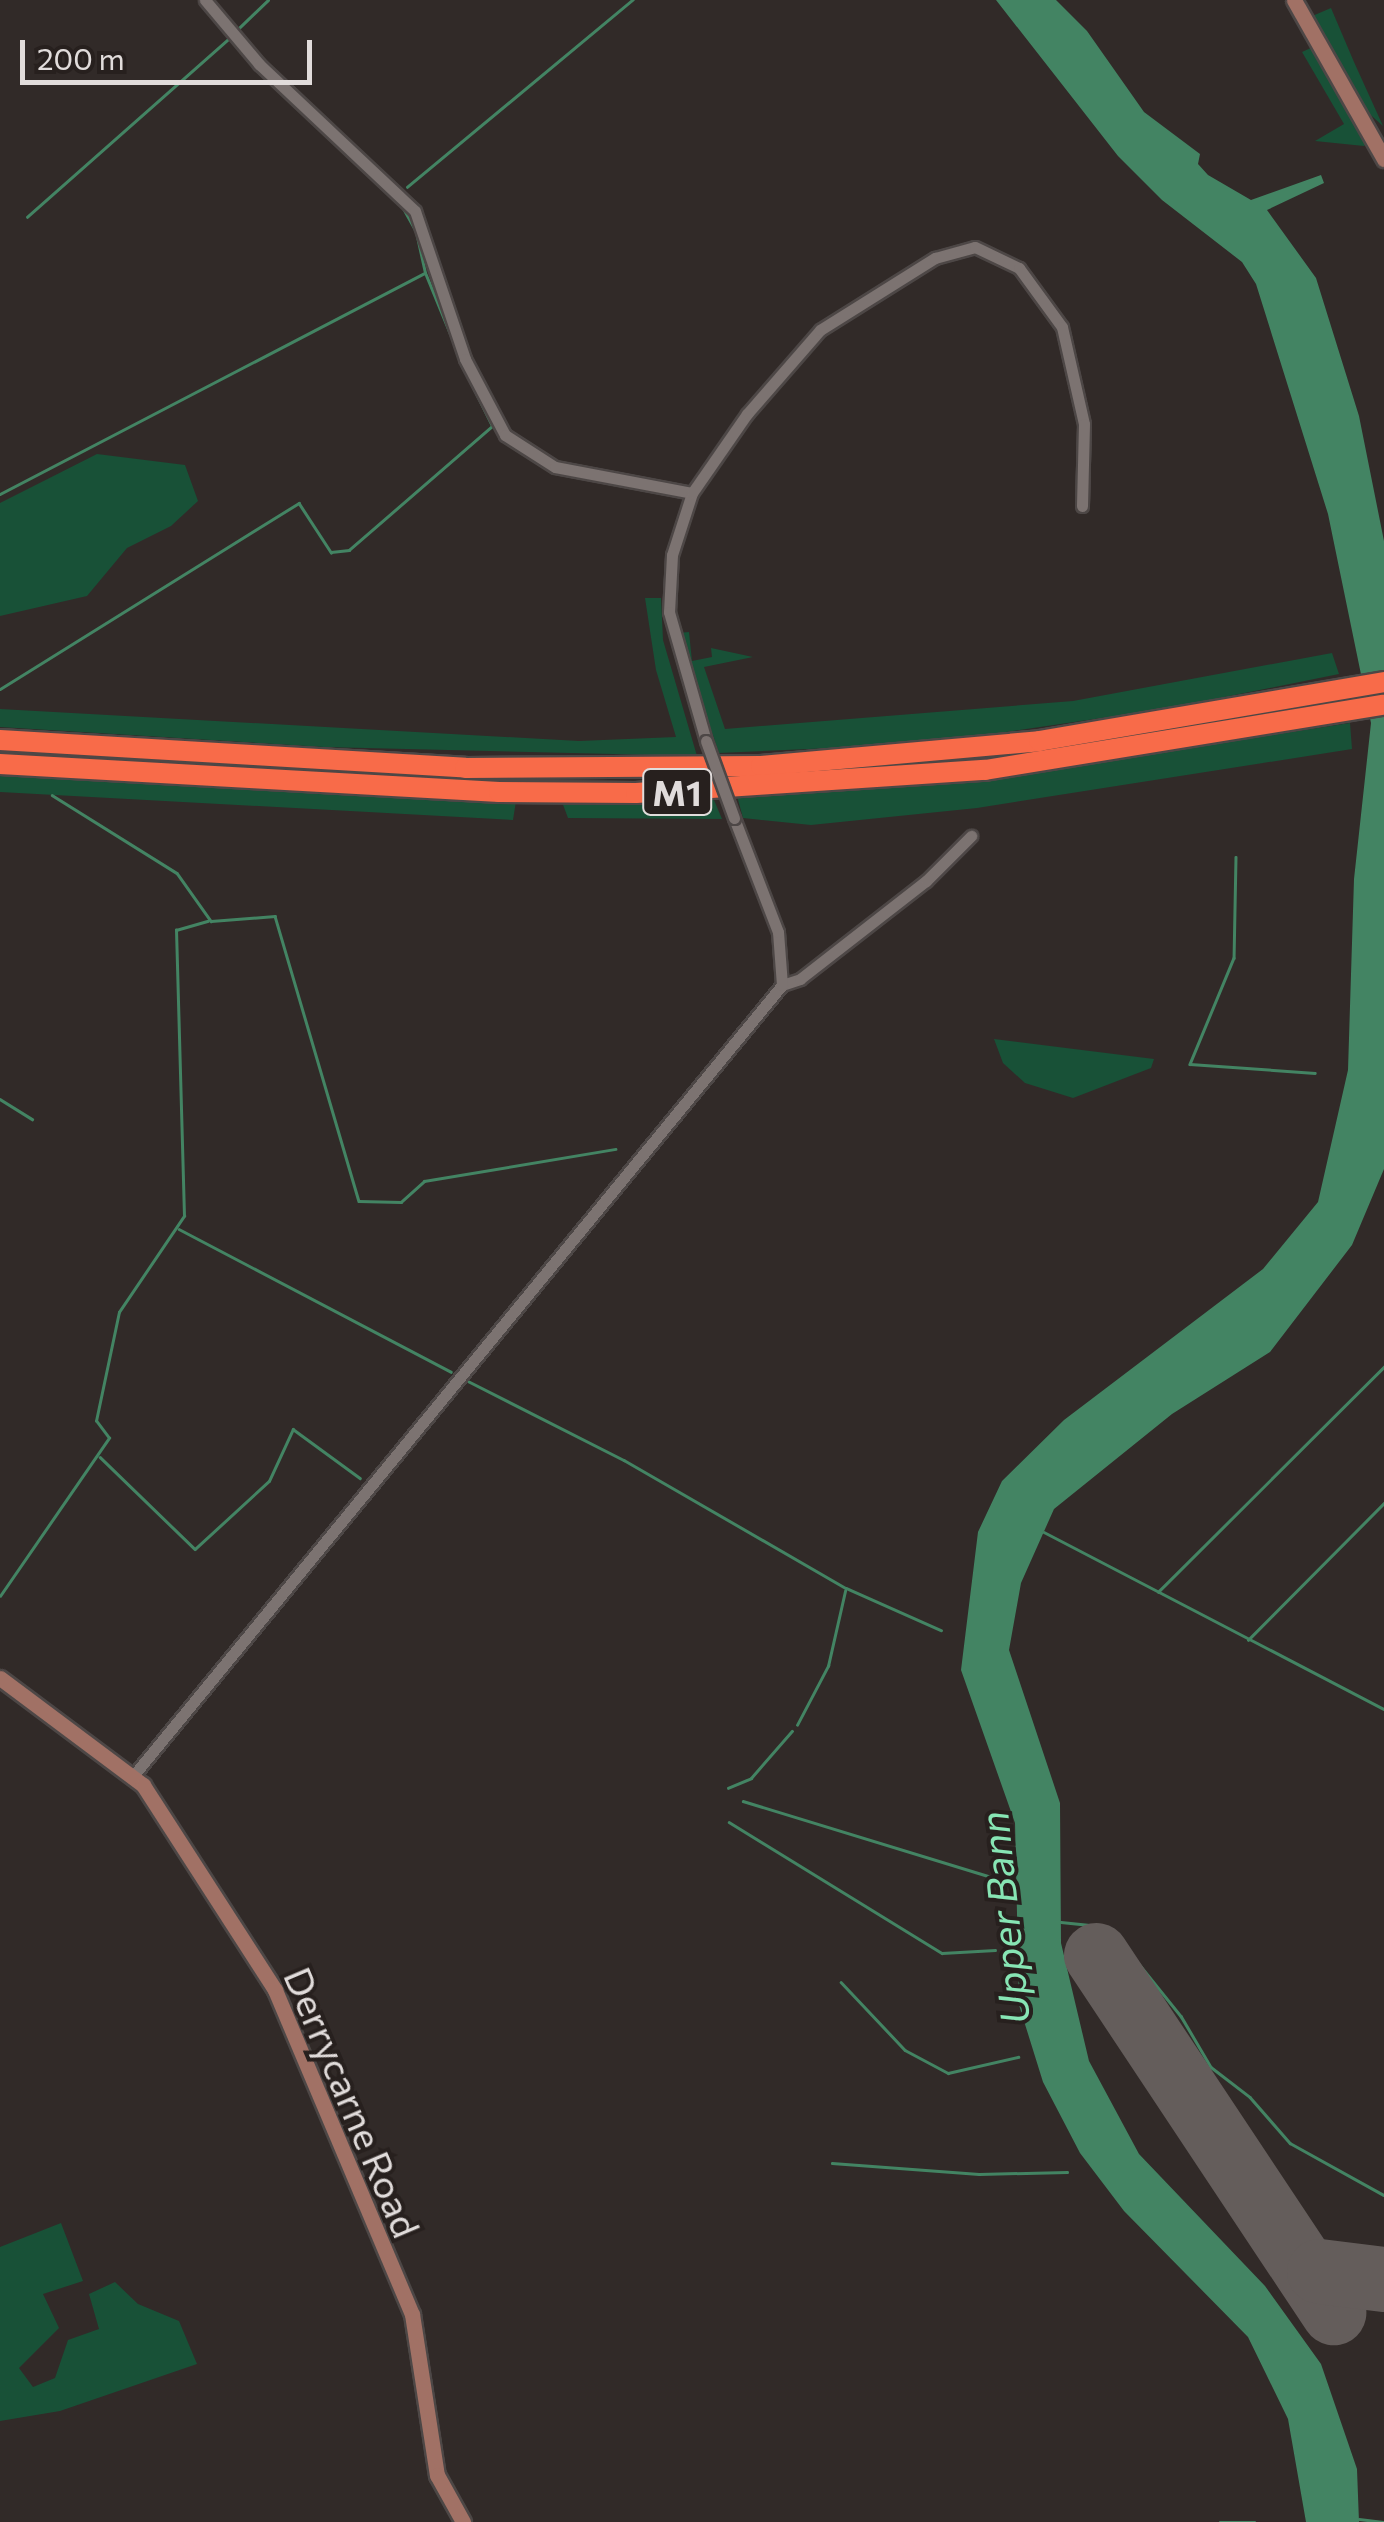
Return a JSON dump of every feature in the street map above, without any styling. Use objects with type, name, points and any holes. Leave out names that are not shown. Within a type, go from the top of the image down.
[{"type":"highway","name":"M1","points":[[0,740],[465,768],[691,769],[1040,741],[1384,682]]},
{"type":"highway","name":"M1","points":[[0,764],[499,792],[656,792],[985,770],[1384,705]]},
{"type":"street","points":[[204,0],[258,64],[415,212],[464,359],[505,436],[555,466],[692,493]]},
{"type":"street","points":[[1294,0],[1384,159]]},
{"type":"street","points":[[133,1776],[782,985],[786,965],[778,932],[706,742],[669,612],[672,555],[692,493],[747,414],[820,330],[935,258],[975,247],[1019,268],[1062,327],[1084,424],[1082,506]]},
{"type":"street","points":[[782,985],[800,979],[926,882],[971,836]]},
{"type":"street","name":"Derrycarne Road","points":[[0,1678],[133,1776],[240,1934],[303,2047],[377,2244],[412,2314],[437,2474],[463,2522]]},
{"type":"shaded area","points":[[996,0],[1056,0],[1087,31],[1144,112],[1200,154],[1198,164],[1208,175],[1251,200],[1321,175],[1324,183],[1267,210],[1316,278],[1359,416],[1384,541],[1384,1169],[1352,1245],[1270,1352],[1172,1414],[1054,1509],[1021,1583],[1009,1650],[1060,1803],[1061,1943],[1089,2061],[1139,2154],[1265,2286],[1321,2364],[1357,2469],[1359,2522],[1306,2522],[1288,2419],[1248,2337],[1124,2211],[1080,2153],[1043,2082],[1019,2005],[1015,1823],[961,1670],[978,1532],[1002,1481],[1064,1420],[1263,1269],[1318,1202],[1348,1070],[1354,879],[1371,723],[1328,514],[1256,284],[1242,262],[1162,200],[1118,156]]},
{"type":"shaded area","points":[[1331,8],[1383,126],[1365,110],[1310,17]]},
{"type":"shaded area","points":[[1315,46],[1367,144],[1364,146],[1315,141],[1344,124],[1302,52]]},
{"type":"shaded area","points":[[97,454],[185,465],[198,501],[171,526],[127,548],[87,596],[0,616],[0,503]]},
{"type":"shaded area","points":[[645,598],[661,598],[663,640],[697,756],[324,747],[0,727],[0,709],[579,741],[676,737],[656,670]]},
{"type":"shaded area","points":[[689,632],[692,661],[712,657],[711,648],[753,657],[704,667],[725,729],[1073,701],[1332,653],[1339,674],[1170,708],[924,744],[719,753],[678,633]]},
{"type":"shaded area","points":[[1350,723],[1352,749],[977,808],[811,825],[743,818],[737,796],[1032,772]]},
{"type":"shaded area","points":[[0,775],[516,801],[513,820],[0,792]]},
{"type":"shaded area","points":[[714,800],[722,819],[568,818],[562,802]]},
{"type":"shaded area","points":[[994,1039],[1154,1059],[1151,1068],[1073,1098],[1025,1083],[1003,1063]]},
{"type":"shaded area","points":[[61,2223],[83,2281],[43,2294],[59,2328],[19,2368],[33,2387],[55,2378],[68,2340],[99,2329],[89,2294],[115,2282],[138,2304],[179,2321],[197,2364],[60,2411],[0,2421],[0,2247]]},
{"type":"waterway","points":[[239,28],[268,0]]},
{"type":"waterway","points":[[407,187],[632,0]]},
{"type":"waterway","points":[[27,217],[228,39]]},
{"type":"waterway","points":[[0,494],[425,273],[416,232],[401,205]]},
{"type":"waterway","points":[[426,274],[453,340]]},
{"type":"waterway","points":[[0,689],[299,503],[331,552],[349,550],[492,426],[464,369]]},
{"type":"waterway","points":[[52,795],[177,873],[211,921],[275,916],[359,1201],[401,1202],[424,1181],[615,1149]]},
{"type":"waterway","points":[[1236,857],[1234,958],[1190,1064],[1315,1073]]},
{"type":"waterway","points":[[0,1596],[109,1438],[96,1421],[119,1312],[184,1216],[176,930],[208,921]]},
{"type":"waterway","points":[[0,1099],[32,1119]]},
{"type":"waterway","points":[[179,1229],[451,1372]]},
{"type":"waterway","points":[[1158,1592],[1384,1367]]},
{"type":"waterway","points":[[466,1380],[624,1460],[846,1588],[941,1630]]},
{"type":"waterway","points":[[100,1457],[195,1549],[269,1481],[293,1429],[360,1478]]},
{"type":"waterway","points":[[1248,1640],[1384,1503]]},
{"type":"waterway","points":[[1044,1532],[1384,1709]]},
{"type":"waterway","points":[[797,1725],[828,1666],[845,1591]]},
{"type":"waterway","points":[[728,1788],[751,1778],[792,1731]]},
{"type":"waterway","name":"Upper Bann","points":[[743,1801],[998,1879]]},
{"type":"waterway","name":"Upper Bann","points":[[729,1822],[942,1953],[995,1950]]},
{"type":"waterway","points":[[1061,1922],[1092,1925],[1119,1939],[1181,2016],[1211,2067],[1250,2097],[1290,2143],[1384,2195]]},
{"type":"waterway","points":[[841,1982],[905,2050],[948,2073],[1018,2057]]},
{"type":"waterway","points":[[832,2163],[979,2174],[1067,2172]]},
{"type":"waterway","points":[[1359,2519],[1383,2522]]},
{"type":"waterway","points":[[1220,2522],[1255,2522]]},
{"type":"runway","points":[[1096,1955],[1333,2312]]},
{"type":"runway","points":[[1319,2271],[1384,2279]]}]
